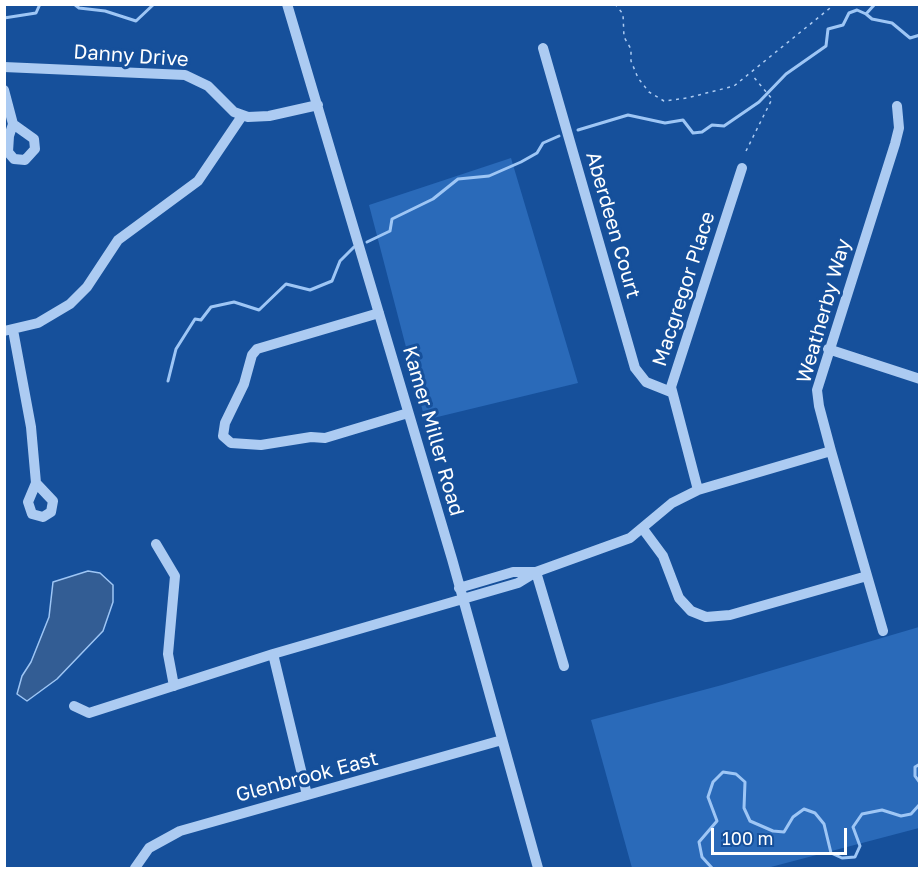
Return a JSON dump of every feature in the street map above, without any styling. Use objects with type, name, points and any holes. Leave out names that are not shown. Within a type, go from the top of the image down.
[{"type":"street","name":"Kamer Miller Road","points":[[288,4],[463,600],[538,868]]},
{"type":"street","name":"Aberdeen Court","points":[[543,48],[635,368],[646,382],[671,392]]},
{"type":"street","name":"Danny Drive","points":[[4,67],[185,75],[208,86],[234,112],[242,116]]},
{"type":"street","points":[[4,90],[13,124]]},
{"type":"street","points":[[36,483],[31,427],[9,330],[50,318],[70,304],[87,287],[118,240],[198,181],[242,116],[269,116],[318,105]]},
{"type":"street","name":"Weatherby Way","points":[[883,631],[831,451],[817,390],[828,349],[895,144],[899,121],[897,106]]},
{"type":"street","name":"Macgregor Place","points":[[698,490],[671,392],[742,168]]},
{"type":"street","points":[[379,313],[257,349],[252,355],[244,384],[225,423],[223,436],[231,443],[261,445],[311,437],[333,437],[408,413]]},
{"type":"street","points":[[828,349],[920,379]]},
{"type":"street","points":[[74,706],[89,713],[273,654],[518,583],[536,572],[630,537],[672,504],[698,490],[831,451]]},
{"type":"street","points":[[643,529],[663,556],[679,598],[691,611],[706,617],[730,615],[867,576]]},
{"type":"street","points":[[156,544],[175,576],[168,654],[174,686]]},
{"type":"street","points":[[459,588],[513,572],[536,572]]},
{"type":"street","points":[[536,572],[564,666]]},
{"type":"street","points":[[273,654],[307,795]]},
{"type":"street","name":"Glenbrook East","points":[[135,868],[150,848],[170,835],[502,741]]},
{"type":"path","points":[[615,4],[623,14],[624,37],[631,49],[633,70],[643,85],[659,100],[687,98],[727,88],[751,74],[835,4]]},
{"type":"path","points":[[746,151],[772,99],[751,74]]},
{"type":"shaded area","points":[[511,158],[578,383],[425,420],[369,205]]},
{"type":"shaded area","points":[[88,571],[100,573],[113,585],[113,602],[103,631],[57,679],[27,701],[17,694],[22,676],[31,662],[49,617],[53,582]]},
{"type":"shaded area","points":[[919,627],[919,828],[767,868],[632,868],[591,720],[722,685]]},
{"type":"waterway","points":[[4,18],[36,13],[40,4]]},
{"type":"waterway","points":[[74,4],[79,8],[105,11],[136,21],[154,4]]},
{"type":"waterway","points":[[875,4],[866,14],[872,19],[892,23],[910,38],[920,35]]},
{"type":"waterway","points":[[578,130],[628,115],[665,123],[683,120],[693,133],[702,132],[712,125],[724,126],[759,102],[786,74],[826,46],[828,29],[843,25],[849,13],[857,10],[866,14]]},
{"type":"waterway","points":[[367,242],[390,231],[392,219],[433,199],[458,179],[489,176],[537,153],[543,143],[559,136]]},
{"type":"waterway","points":[[168,381],[176,349],[195,319],[201,320],[211,307],[234,302],[259,310],[286,284],[310,290],[332,281],[340,261],[354,247]]},
{"type":"waterway","points":[[920,764],[915,767],[915,776],[920,783]]},
{"type":"waterway","points":[[712,868],[702,857],[699,842],[717,821],[708,797],[713,782],[723,772],[736,774],[745,782],[744,808],[750,821],[773,831],[784,832],[793,817],[804,809],[815,813],[824,824],[831,853],[842,858],[855,857],[860,846],[853,827],[862,814],[882,810],[901,816],[911,814],[920,804]]}]
